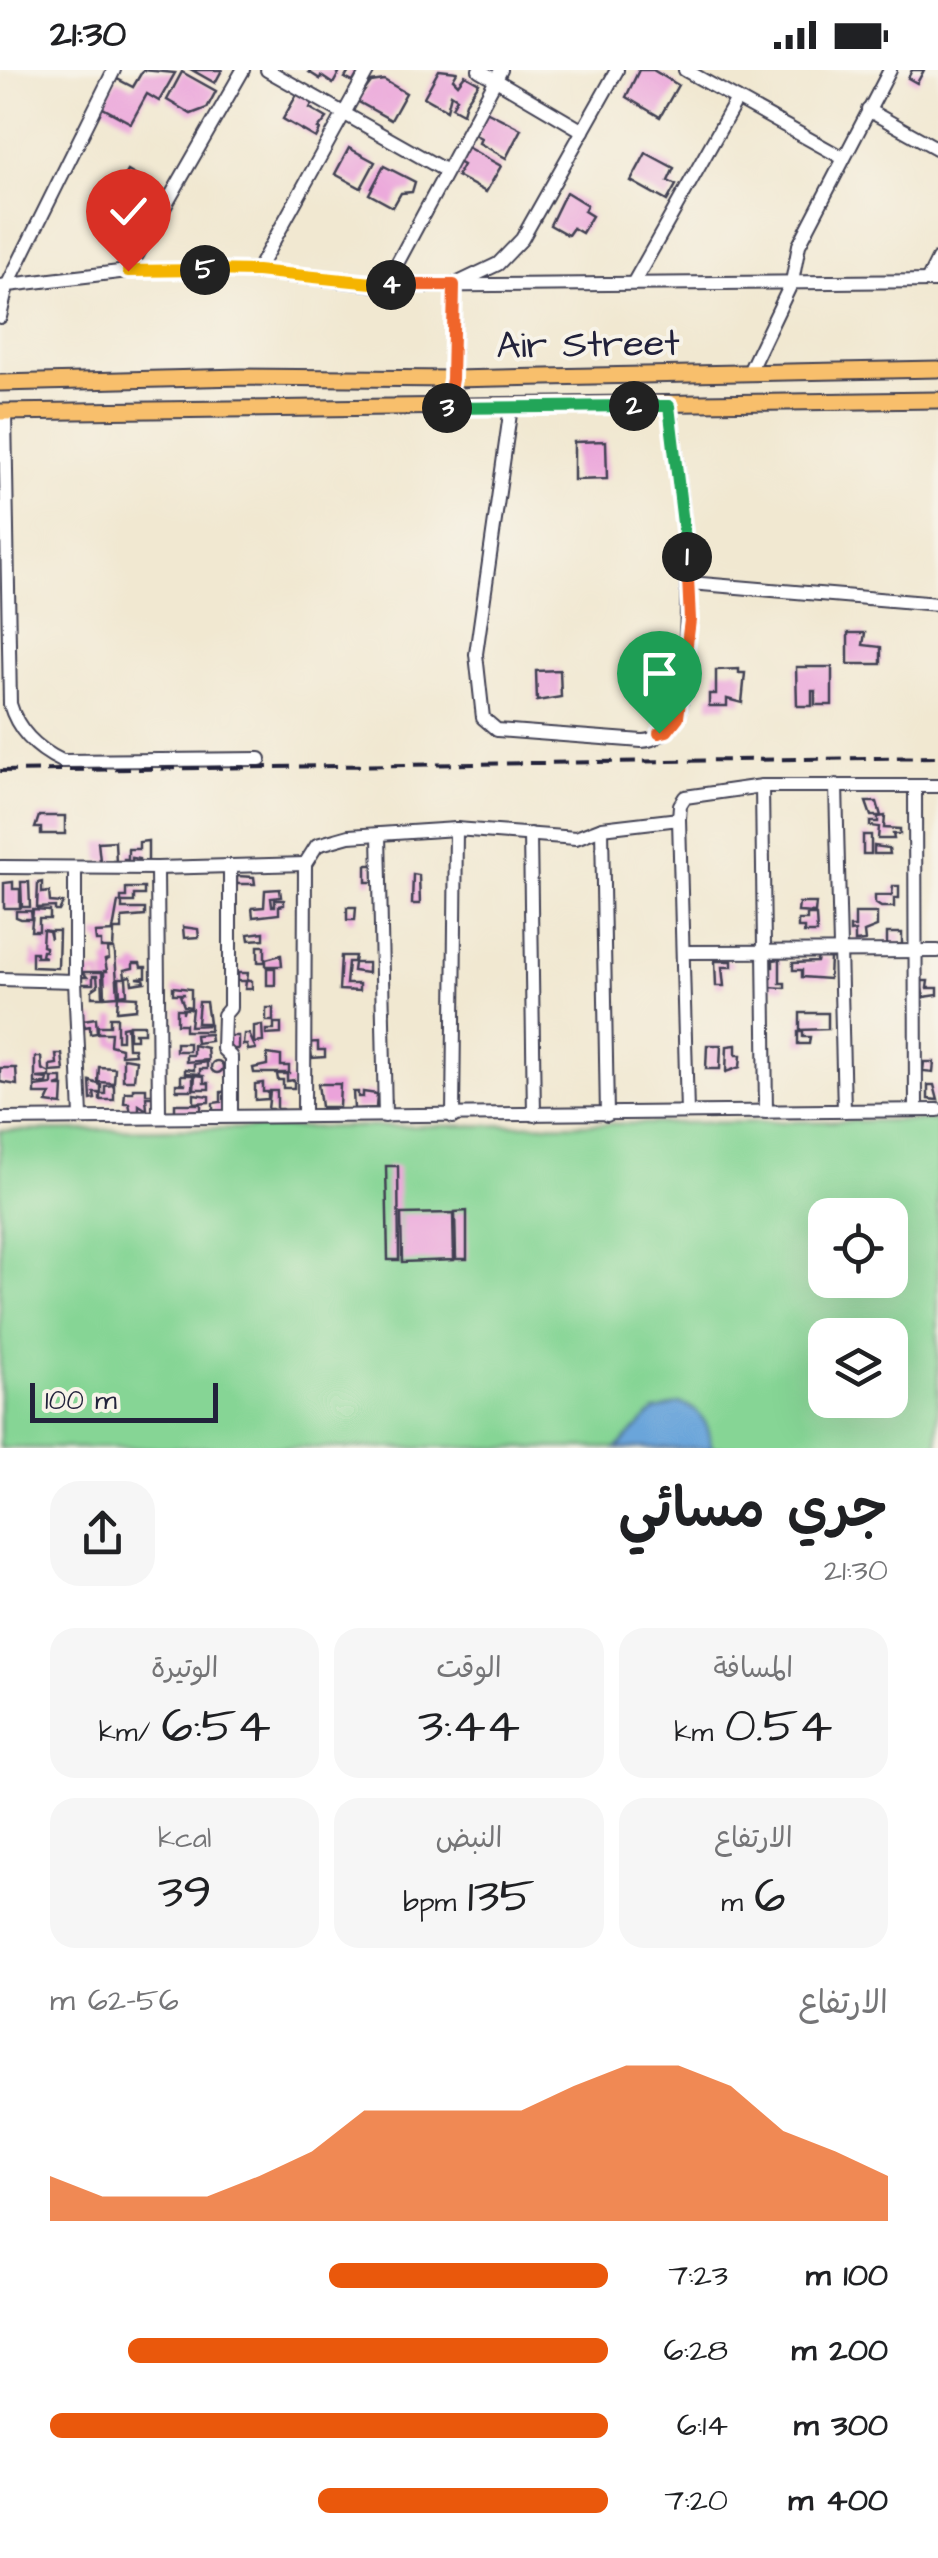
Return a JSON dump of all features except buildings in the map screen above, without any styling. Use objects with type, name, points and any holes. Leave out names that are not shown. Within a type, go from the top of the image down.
[{"type":"main road","name":"Air Street","points":[[0,383],[938,369]]},
{"type":"main road","name":"Air Street","points":[[2,412],[938,400]]},
{"type":"street","points":[[0,317],[4,286],[114,70]]},
{"type":"street","points":[[128,271],[243,70]]},
{"type":"street","points":[[268,70],[446,172]]},
{"type":"street","points":[[257,271],[368,70]]},
{"type":"street","points":[[478,70],[498,75],[583,131]]},
{"type":"street","points":[[454,285],[498,264],[522,239],[617,70]]},
{"type":"street","points":[[685,70],[843,158]]},
{"type":"street","points":[[749,372],[792,282],[799,245],[890,70]]},
{"type":"street","points":[[385,286],[498,75]]},
{"type":"street","points":[[634,282],[737,99]]},
{"type":"street","points":[[868,110],[938,149]]},
{"type":"street","points":[[4,286],[128,271],[257,271],[385,286],[932,281],[938,259]]},
{"type":"street","points":[[446,408],[452,379],[454,285]]},
{"type":"street","points":[[511,407],[476,654],[480,708],[488,726],[497,730],[649,741],[667,731],[678,717],[690,620],[690,583],[669,406]]},
{"type":"street","points":[[2,412],[10,704],[20,728],[40,750],[62,761],[260,759]]},
{"type":"street","points":[[690,583],[938,604]]},
{"type":"street","points":[[836,785],[844,1111]]},
{"type":"street","points":[[762,786],[766,1112]]},
{"type":"street","points":[[687,1112],[679,818],[685,797],[762,786],[938,786]]},
{"type":"street","points":[[915,786],[916,1110]]},
{"type":"street","points":[[304,1115],[305,864],[316,845],[379,834],[456,829],[576,838],[602,828],[679,818]]},
{"type":"street","points":[[602,828],[606,1115]]},
{"type":"street","points":[[452,1117],[456,829]]},
{"type":"street","points":[[379,834],[385,1116]]},
{"type":"street","points":[[530,834],[534,1115]]},
{"type":"street","points":[[0,867],[305,864]]},
{"type":"street","points":[[230,866],[230,1008],[224,1015],[223,1050],[230,1057],[231,1115]]},
{"type":"street","points":[[75,868],[74,981],[81,1116]]},
{"type":"street","points":[[157,868],[160,1115]]},
{"type":"street","points":[[684,952],[938,951]]},
{"type":"street","points":[[0,979],[74,981]]},
{"type":"street","points":[[0,1119],[938,1110]]},
{"type":"green space","points":[[938,1120],[938,1448],[0,1448],[0,1131]]},
{"type":"water","points":[[680,1403],[703,1420],[712,1448],[616,1448],[654,1411]]},
{"type":"railway","points":[[0,771],[938,757]]},
{"type":"route","points":[[128,271],[257,271],[385,286],[454,285],[452,379],[446,408],[669,406],[684,520],[690,620],[678,717],[667,731],[659,733]]}]
